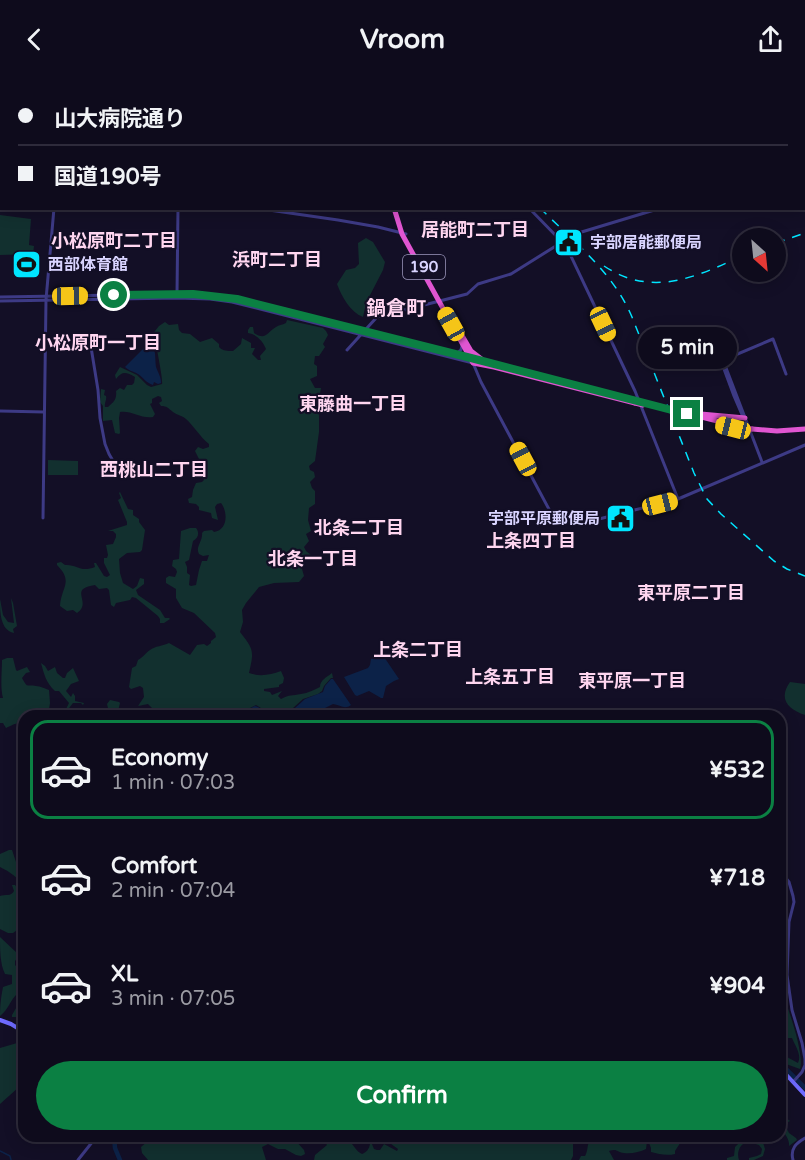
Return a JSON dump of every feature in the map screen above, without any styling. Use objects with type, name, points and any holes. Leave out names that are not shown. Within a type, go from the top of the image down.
[{"type":"highway","name":"190","points":[[397,210],[404,234],[471,359]]},
{"type":"highway","name":"190","points":[[440,300],[471,351],[484,361]]},
{"type":"highway","name":"190","points":[[455,324],[471,359]]},
{"type":"highway","points":[[471,359],[749,429],[776,433],[803,431]]},
{"type":"highway","points":[[471,359],[494,367],[639,402]]},
{"type":"highway","points":[[669,410],[749,429]]},
{"type":"highway","points":[[687,414],[741,417]]},
{"type":"main road","points":[[0,1020],[18,1028]]},
{"type":"main road","points":[[786,1073],[795,1080],[805,1095]]},
{"type":"street","points":[[43,518],[46,298],[54,210]]},
{"type":"street","points":[[177,296],[178,210]]},
{"type":"street","points":[[531,210],[569,252],[635,391],[678,499]]},
{"type":"street","points":[[347,350],[377,317],[467,294],[478,284],[511,274],[574,234],[654,210]]},
{"type":"street","points":[[290,211],[404,234]]},
{"type":"street","points":[[0,299],[177,296],[210,299],[232,302],[471,359]]},
{"type":"street","points":[[362,333],[471,359],[481,382],[553,515],[599,519],[678,499],[805,445]]},
{"type":"street","points":[[722,361],[773,339],[786,374]]},
{"type":"street","points":[[741,417],[744,413],[722,361],[714,346],[714,342],[717,345],[722,361],[741,417],[762,463]]},
{"type":"street","points":[[456,354],[461,350],[462,345]]},
{"type":"street","points":[[91,347],[105,444],[123,478]]},
{"type":"street","points":[[478,375],[484,367],[494,367]]},
{"type":"street","points":[[0,411],[44,412]]},
{"type":"street","points":[[786,878],[794,899],[789,922],[787,975],[792,1010],[805,1059],[804,1069],[795,1080]]},
{"type":"street","points":[[793,1160],[793,1148],[805,1138]]},
{"type":"street","points":[[78,1160],[93,1142]]},
{"type":"green space","points":[[0,215],[31,219],[29,245],[34,246],[33,254],[0,255]]},
{"type":"green space","points":[[366,238],[373,242],[385,262],[366,303],[363,317],[350,308],[337,284],[346,270],[355,268],[359,264],[358,243]]},
{"type":"green space","points":[[287,320],[323,328],[328,335],[323,344],[325,347],[319,356],[315,356],[317,376],[310,379],[315,388],[321,388],[315,461],[309,466],[315,477],[310,482],[315,491],[315,504],[309,508],[308,520],[311,531],[306,534],[309,541],[304,547],[311,555],[305,557],[302,569],[304,576],[299,582],[274,583],[259,587],[242,610],[243,622],[240,632],[252,651],[249,673],[265,675],[281,671],[284,678],[283,683],[279,687],[264,689],[272,695],[282,691],[278,696],[281,699],[306,693],[320,687],[322,681],[332,673],[333,678],[318,694],[303,699],[287,710],[261,708],[256,705],[248,710],[154,710],[148,704],[138,706],[144,697],[143,688],[140,686],[131,689],[129,687],[132,668],[147,652],[169,643],[190,655],[197,645],[207,646],[216,637],[215,633],[194,613],[182,608],[176,598],[176,589],[166,583],[166,578],[175,577],[177,572],[172,566],[173,560],[179,559],[181,531],[196,528],[198,534],[193,541],[189,560],[185,562],[187,573],[190,575],[189,585],[196,585],[202,561],[207,561],[209,555],[203,556],[198,551],[202,533],[212,530],[219,531],[226,516],[221,503],[215,507],[218,520],[212,518],[211,513],[199,510],[196,504],[189,503],[188,499],[192,497],[196,483],[204,480],[202,472],[191,469],[190,466],[199,459],[195,451],[198,447],[203,449],[209,447],[209,444],[189,422],[165,406],[161,406],[159,403],[162,401],[161,397],[158,396],[152,399],[150,404],[155,414],[153,417],[120,412],[120,433],[115,433],[112,420],[103,421],[103,406],[100,402],[101,389],[105,390],[105,407],[108,407],[115,400],[116,391],[120,388],[124,390],[127,385],[134,383],[135,377],[127,373],[116,379],[115,375],[120,367],[137,375],[151,387],[162,384],[157,350],[151,336],[165,322],[169,325],[178,324],[182,333],[190,334],[200,342],[212,338],[220,348],[225,350],[233,351],[241,344],[242,338],[251,343],[251,348],[255,348],[252,354],[258,360],[261,360],[260,356],[266,349],[261,341],[248,333],[250,327],[253,327],[254,333],[264,336],[277,326],[286,323]]},
{"type":"green space","points":[[48,460],[78,461],[78,475],[48,475]]},
{"type":"green space","points":[[120,492],[128,509],[133,510],[133,515],[139,519],[145,530],[142,550],[127,553],[119,559],[123,583],[133,589],[140,578],[144,579],[144,584],[136,590],[138,595],[160,610],[165,618],[170,619],[164,623],[160,623],[158,616],[136,598],[132,597],[130,600],[116,603],[114,607],[111,605],[109,590],[99,589],[95,585],[87,587],[81,593],[83,605],[77,613],[73,610],[67,611],[60,606],[66,580],[57,563],[86,569],[95,567],[94,563],[96,563],[104,576],[110,575],[104,558],[108,555],[106,545],[113,544],[116,534],[108,531],[127,525],[118,500],[121,498]]},
{"type":"green space","points":[[11,598],[17,626],[13,629],[14,633],[3,624],[0,609],[0,599],[3,615],[8,622],[14,623]]},
{"type":"green space","points":[[13,658],[17,671],[27,667],[30,672],[22,678],[26,685],[49,690],[49,710],[18,710],[18,724],[6,728],[3,723],[0,723],[0,698],[3,698],[2,660]]},
{"type":"green space","points":[[41,663],[48,671],[55,667],[57,673],[63,678],[73,668],[79,681],[71,684],[66,691],[71,697],[73,693],[75,701],[84,703],[83,705],[73,703],[66,710],[69,703],[59,691],[55,691],[49,685]]},
{"type":"green space","points":[[790,682],[805,684],[805,715],[794,710],[787,703],[785,693]]},
{"type":"green space","points":[[110,700],[120,703],[118,710],[107,710]]},
{"type":"green space","points":[[12,850],[18,863],[18,880],[0,867],[0,854]]},
{"type":"green space","points":[[12,885],[18,889],[18,929],[8,933],[0,929],[0,896],[10,895],[14,891]]},
{"type":"green space","points":[[0,937],[18,954],[15,965],[18,968],[18,993],[0,1016],[3,987],[12,984],[12,975],[5,974]]},
{"type":"green space","points":[[786,1003],[800,1052],[800,1069],[786,1064],[786,1057],[798,1063],[799,1056],[792,1038],[786,1038],[786,1019],[788,1017]]},
{"type":"green space","points":[[18,1005],[18,1017],[12,1017]]},
{"type":"green space","points":[[18,1043],[18,1088],[0,1104],[0,1048]]},
{"type":"green space","points":[[786,1127],[797,1140],[789,1146]]},
{"type":"green space","points":[[147,1142],[297,1142],[305,1154],[296,1155],[268,1144],[262,1147],[266,1160],[148,1160],[142,1153],[141,1147]]},
{"type":"green space","points":[[325,1142],[350,1142],[362,1154],[368,1150],[370,1144],[377,1150],[380,1150],[384,1144],[397,1151],[398,1149],[388,1142],[573,1142],[573,1156],[571,1160],[314,1160],[315,1155],[327,1145]]},
{"type":"green space","points":[[589,1142],[647,1142],[646,1149],[638,1152],[609,1151],[614,1160],[579,1160],[587,1152]]},
{"type":"green space","points":[[681,1142],[675,1154],[669,1155],[651,1152],[649,1143]]},
{"type":"green space","points":[[740,1142],[763,1142],[765,1149],[763,1156],[749,1160],[761,1154],[762,1149],[759,1145],[746,1143],[739,1148],[739,1160],[727,1160],[734,1156],[735,1147]]},
{"type":"water","points":[[153,345],[161,383],[154,382],[153,385],[125,367],[146,346]]},
{"type":"water","points":[[382,654],[399,679],[386,686],[383,698],[369,691],[355,695],[344,677],[368,668],[371,659]]},
{"type":"water","points":[[333,679],[351,705],[345,707],[333,704],[321,710],[286,710],[295,708],[305,699],[323,692],[325,686]]},
{"type":"water","points":[[255,706],[272,710],[250,710]]},
{"type":"waterway","points":[[786,1069],[805,1088]]},
{"type":"waterway","points":[[114,1142],[120,1160]]},
{"type":"waterway","points":[[0,1151],[10,1156],[11,1160]]},
{"type":"railway","points":[[542,210],[592,258],[624,301],[694,473],[707,499],[774,561],[805,576]]},
{"type":"railway","points":[[786,240],[805,233]]},
{"type":"railway","points":[[604,266],[622,276],[639,281],[657,282],[691,277],[732,260]]},
{"type":"place","name":"宇部居能郵便局","points":[[569,242]]},
{"type":"place","name":"西部体育館","points":[[27,264]]},
{"type":"place","name":"宇部平原郵便局","points":[[621,518]]},
{"type":"district","name":"居能町二丁目","points":[[475,230]]},
{"type":"district","name":"小松原町二丁目","points":[[114,241]]},
{"type":"district","name":"浜町二丁目","points":[[277,260]]},
{"type":"district","name":"鍋倉町","points":[[396,308]]},
{"type":"district","name":"小松原町一丁目","points":[[98,343]]},
{"type":"district","name":"東藤曲一丁目","points":[[353,404]]},
{"type":"district","name":"西桃山二丁目","points":[[154,470]]},
{"type":"district","name":"北条二丁目","points":[[359,528]]},
{"type":"district","name":"上条四丁目","points":[[531,541]]},
{"type":"district","name":"北条一丁目","points":[[313,559]]},
{"type":"district","name":"東平原二丁目","points":[[691,593]]},
{"type":"district","name":"上条二丁目","points":[[418,650]]},
{"type":"district","name":"上条五丁目","points":[[510,677]]},
{"type":"district","name":"東平原一丁目","points":[[632,681]]},
{"type":"route","points":[[114,295],[193,294],[237,299],[687,414]]}]
